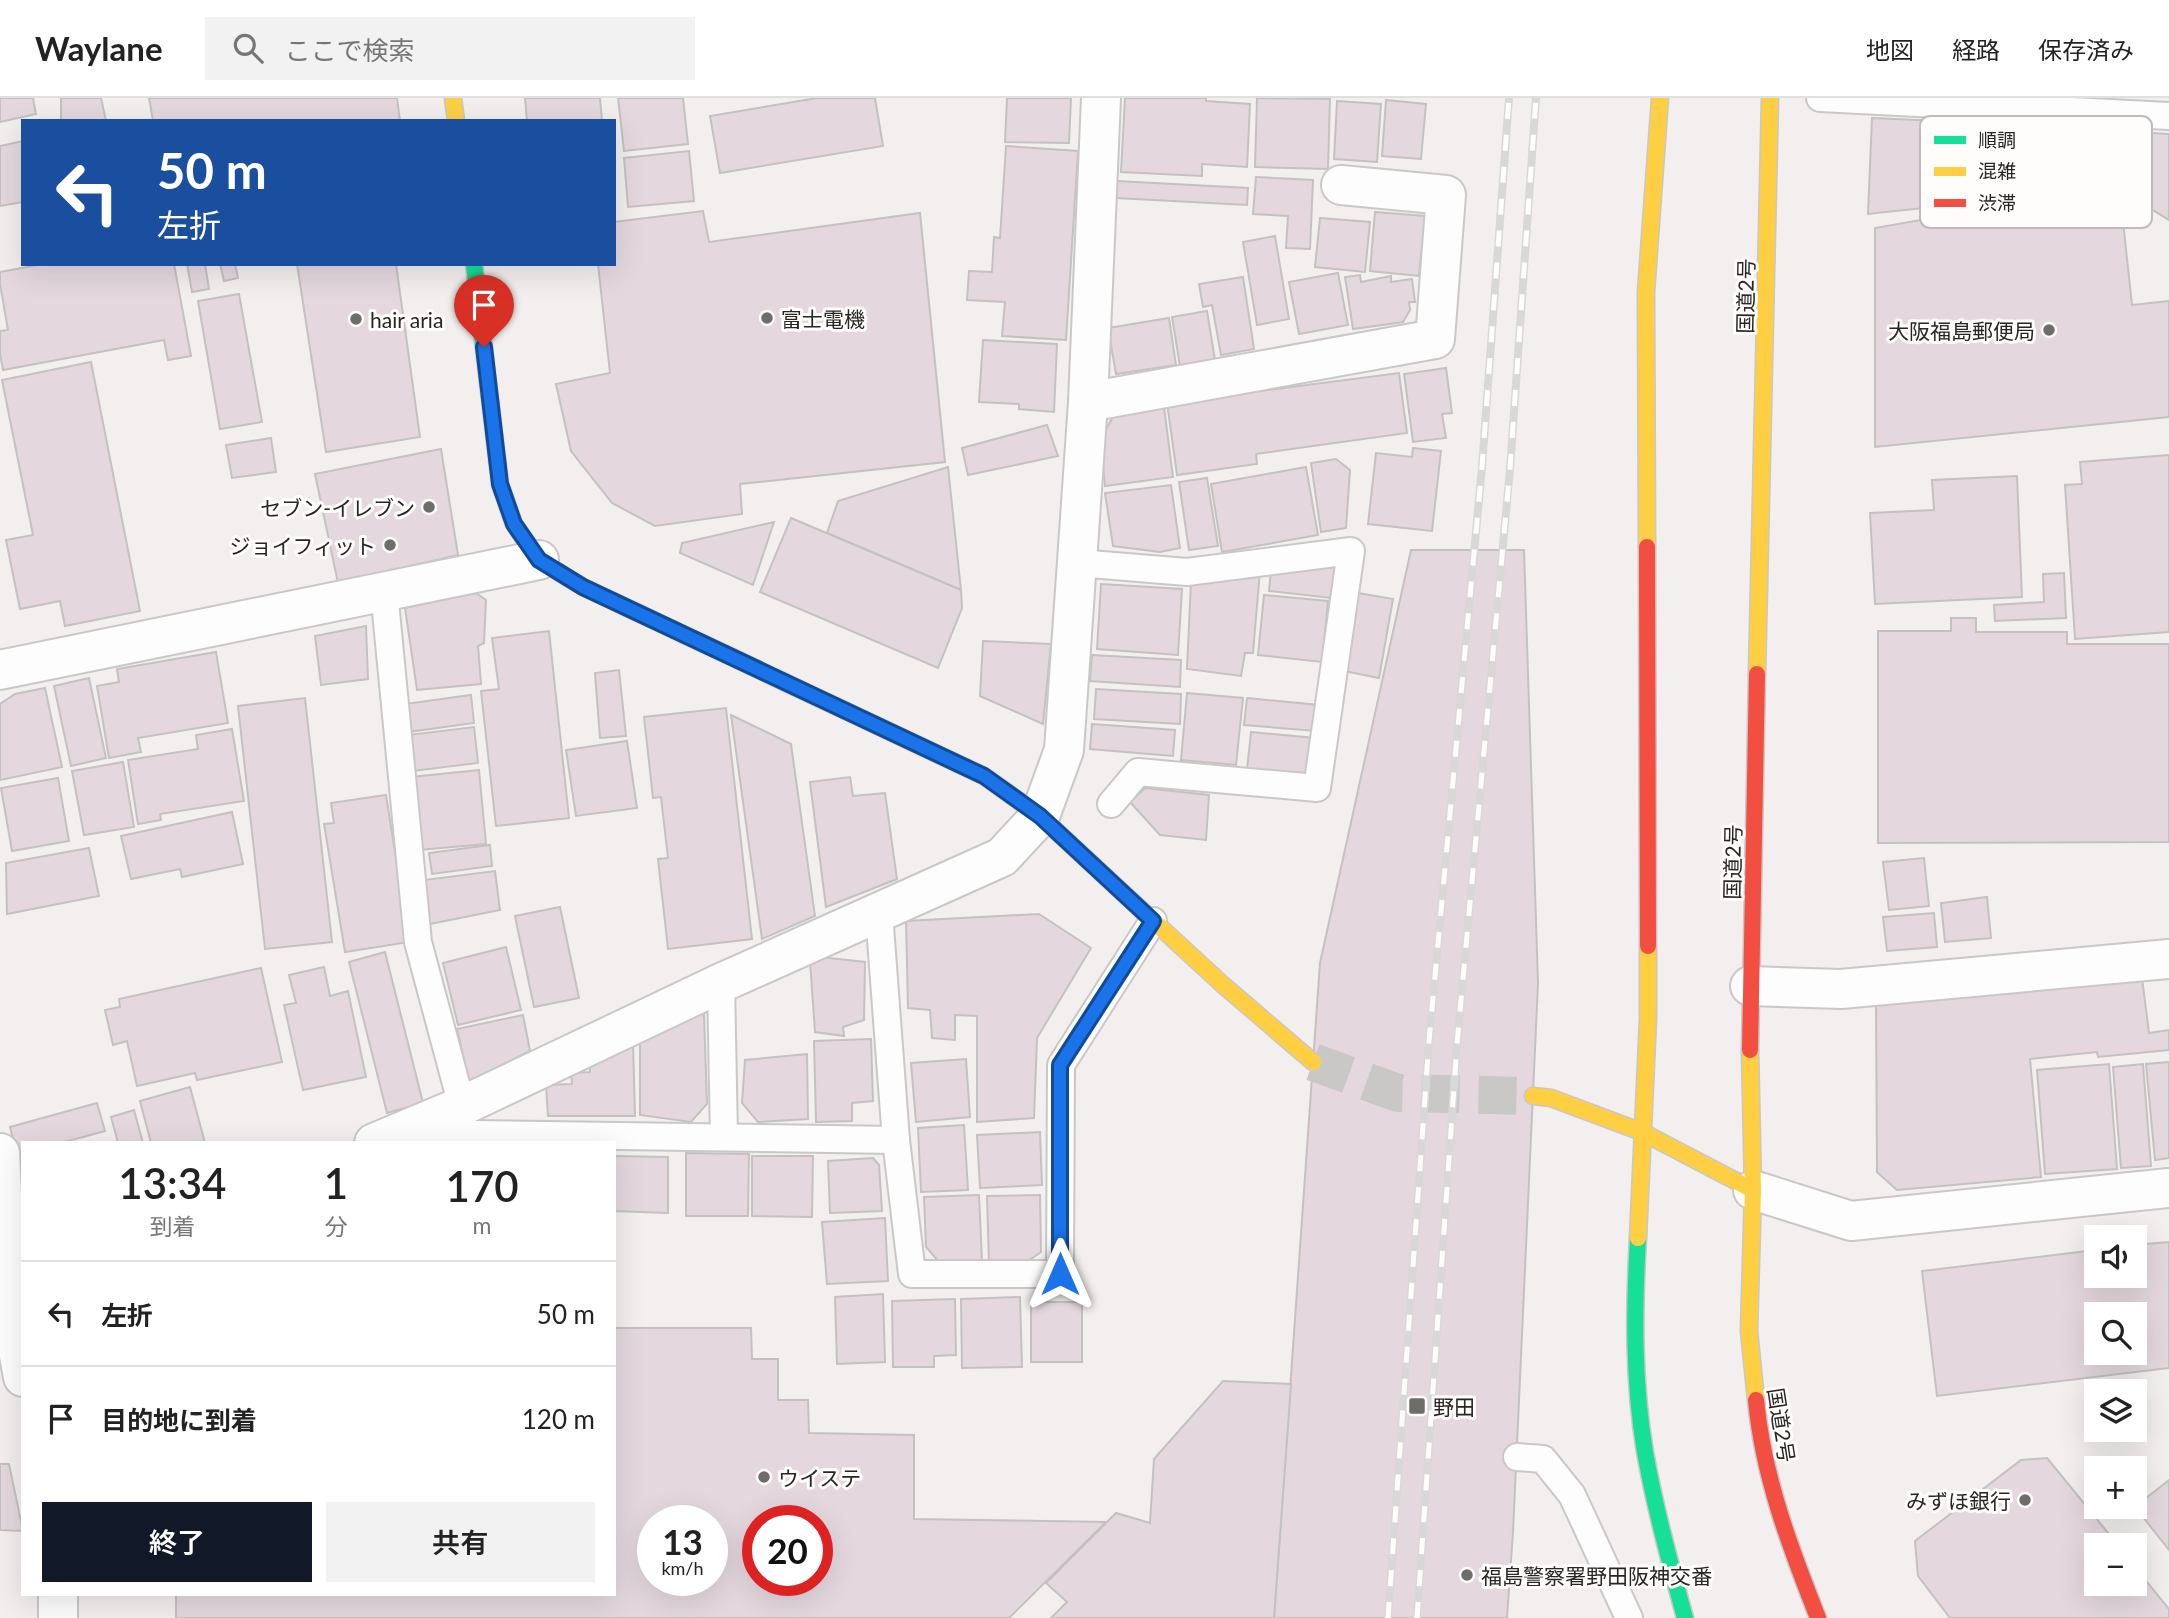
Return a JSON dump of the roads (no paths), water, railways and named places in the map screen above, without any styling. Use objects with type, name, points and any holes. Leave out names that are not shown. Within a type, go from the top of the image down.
[{"type":"main road","points":[[453,98],[456,119]]},
{"type":"main road","points":[[1660,98],[1646,292],[1648,1019],[1636,1276],[1636,1370],[1645,1450],[1659,1520],[1685,1618]]},
{"type":"main road","name":"国道2号","points":[[1770,98],[1750,986],[1753,1189],[1749,1331],[1759,1427],[1768,1472],[1785,1534],[1818,1618]]},
{"type":"main road","points":[[474,266],[500,484],[514,524],[539,560],[583,587],[984,776],[1040,816],[1222,984],[1313,1062]]},
{"type":"main road","points":[[1533,1096],[1551,1098],[1642,1132],[1753,1189]]},
{"type":"street","points":[[386,1138],[462,1106],[721,983],[1002,857],[1040,816],[1064,750],[1088,402],[1101,98]]},
{"type":"street","points":[[1088,402],[1435,339],[1446,195],[1341,185]]},
{"type":"street","points":[[0,670],[539,560]]},
{"type":"street","points":[[1750,986],[1841,989],[2169,959]]},
{"type":"street","points":[[0,1153],[10,1289],[21,1363]]},
{"type":"street","points":[[1753,1189],[1851,1221],[2169,1188]]},
{"type":"street","points":[[58,1596],[58,1618]]},
{"type":"lane","points":[[1820,98],[2151,116]]},
{"type":"lane","points":[[1078,563],[1186,572],[1351,551],[1317,788],[1138,772],[1111,804]]},
{"type":"lane","points":[[384,591],[418,942],[462,1106]]},
{"type":"lane","points":[[879,913],[896,1140],[912,1274],[1060,1274],[1060,1065],[1153,921]]},
{"type":"lane","points":[[721,983],[724,1138]]},
{"type":"lane","points":[[386,1138],[896,1140]]},
{"type":"lane","points":[[1517,1457],[1543,1459],[1572,1495],[1629,1618]]},
{"type":"tunnel","points":[[1313,1062],[1398,1093],[1533,1096]]},
{"type":"railway","points":[[1388,1618],[1429,1041],[1482,467],[1509,98]]},
{"type":"railway","points":[[1417,1618],[1457,1044],[1510,469],[1536,98]]},
{"type":"place","name":"富士電機","points":[[767,318]]},
{"type":"place","name":"hair aria","points":[[356,319]]},
{"type":"place","name":"大阪福島郵便局","points":[[2049,330]]},
{"type":"place","name":"セブン-イレブン","points":[[429,507]]},
{"type":"place","name":"ジョイフィット","points":[[390,545]]},
{"type":"place","name":"野田","points":[[1417,1406]]},
{"type":"place","name":"ウイステ","points":[[764,1477]]},
{"type":"place","name":"みずほ銀行","points":[[2025,1500]]},
{"type":"place","name":"福島警察署野田阪神交番","points":[[1467,1575]]}]
